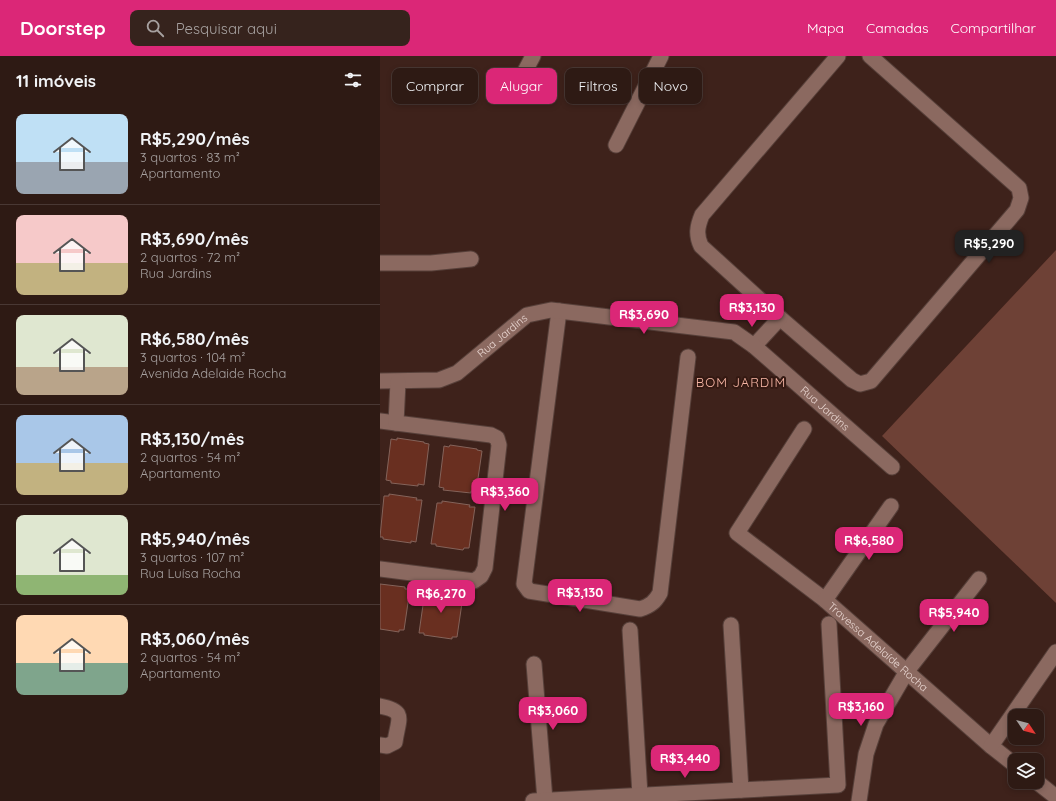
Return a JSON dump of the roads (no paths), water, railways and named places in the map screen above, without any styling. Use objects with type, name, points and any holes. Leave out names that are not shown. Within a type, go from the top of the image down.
[{"type":"street","points":[[527,68],[533,56]]},
{"type":"street","points":[[616,145],[661,56]]},
{"type":"street","points":[[838,56],[702,215],[697,225],[697,237],[701,246],[780,318],[852,380],[860,384],[871,381],[1018,210],[1021,198],[1019,188],[870,56]]},
{"type":"street","points":[[380,263],[431,263],[470,259]]},
{"type":"street","name":"Rua Jardins","points":[[380,381],[398,382],[439,380],[448,377],[457,373],[527,315],[540,311],[559,311],[734,332],[754,346],[892,467]]},
{"type":"street","points":[[559,311],[524,584],[529,591],[640,609],[648,606],[657,598],[660,593],[688,357]]},
{"type":"street","points":[[754,346],[780,318]]},
{"type":"street","points":[[396,423],[398,382]]},
{"type":"street","points":[[380,421],[491,435],[497,438],[500,446],[485,568],[481,576],[474,581],[380,569]]},
{"type":"street","name":"Travessa Adelaíde Rocha","points":[[804,429],[737,533],[825,600],[991,746],[1008,759]]},
{"type":"street","points":[[825,600],[891,506]]},
{"type":"street","points":[[859,801],[870,740],[876,724],[907,671],[979,579]]},
{"type":"street","points":[[534,664],[539,801],[838,785],[829,624]]},
{"type":"street","points":[[731,625],[741,790]]},
{"type":"street","points":[[630,630],[640,795]]},
{"type":"street","points":[[991,746],[1056,652]]},
{"type":"street","points":[[380,706],[397,710],[399,715],[395,742],[388,746],[380,745]]},
{"type":"street","points":[[1044,787],[1056,796]]},
{"type":"district","name":"BOM JARDIM","points":[[741,382]]}]
